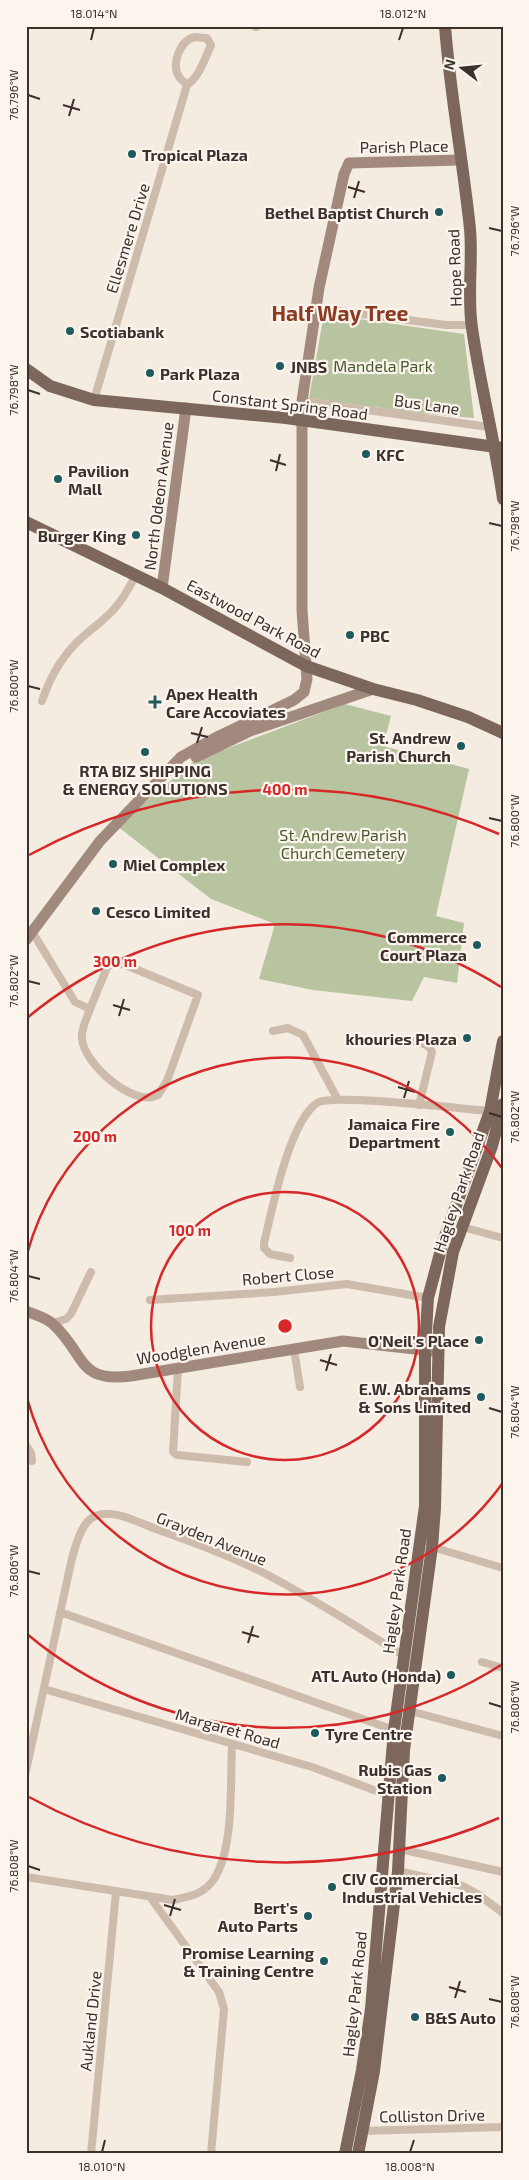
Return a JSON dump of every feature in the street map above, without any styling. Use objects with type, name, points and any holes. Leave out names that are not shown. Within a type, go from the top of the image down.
[{"type":"main road","name":"Hope Road","points":[[446,26],[449,71],[472,251],[472,326],[489,427],[499,448]]},
{"type":"main road","name":"Parish Place","points":[[316,308],[344,174],[349,164],[460,160]]},
{"type":"main road","points":[[30,937],[100,840],[181,757],[215,738],[300,697],[306,686],[302,610],[302,401],[316,308]]},
{"type":"main road","name":"Constant Spring Road","points":[[26,369],[50,386],[94,400],[302,420],[499,448]]},
{"type":"main road","name":"North Odeon Avenue","points":[[162,588],[186,408]]},
{"type":"main road","points":[[499,448],[503,499]]},
{"type":"main road","name":"Eastwood Park Road","points":[[26,522],[162,588],[306,666],[374,689],[417,700],[503,733]]},
{"type":"main road","points":[[172,767],[250,731],[374,689]]},
{"type":"main road","points":[[485,725],[503,722]]},
{"type":"main road","name":"Hagley Park Road","points":[[345,2154],[362,2070],[371,2009],[394,1730],[425,1506],[431,1350],[439,1327],[453,1252],[492,1146],[499,1111],[503,1041]]},
{"type":"main road","name":"Hagley Park Road","points":[[358,2154],[374,2071],[398,1871],[404,1750],[432,1547],[435,1508],[428,1298],[443,1242],[499,1111]]},
{"type":"main road","name":"Woodglen Avenue","points":[[26,1311],[53,1324],[87,1367],[98,1376],[114,1378],[343,1341],[431,1350]]},
{"type":"street","name":"Ellesmere Drive","points":[[94,400],[188,85],[199,73],[212,45],[207,38],[195,37],[190,39],[179,50],[176,63],[178,76],[188,85]]},
{"type":"street","points":[[316,308],[446,325],[472,326]]},
{"type":"street","name":"Bus Lane","points":[[302,401],[489,427]]},
{"type":"street","points":[[42,701],[48,682],[58,663],[85,635],[116,608],[136,575]]},
{"type":"street","points":[[30,937],[76,1002],[90,1009]]},
{"type":"street","points":[[124,964],[198,995],[167,1081],[158,1095],[147,1098],[115,1084],[91,1062],[85,1051],[82,1038],[90,1009],[108,965],[124,964]]},
{"type":"street","points":[[273,1031],[288,1028],[303,1035],[337,1098]]},
{"type":"street","points":[[411,1041],[430,1047],[432,1052],[419,1105]]},
{"type":"street","points":[[290,1258],[270,1254],[264,1248],[277,1188],[285,1162],[310,1109],[323,1100],[337,1098],[499,1111]]},
{"type":"street","points":[[462,1227],[503,1238]]},
{"type":"street","points":[[53,1324],[66,1320],[71,1314],[91,1272]]},
{"type":"street","name":"Robert Close","points":[[150,1300],[274,1292],[347,1284],[428,1298]]},
{"type":"street","points":[[294,1349],[300,1387]]},
{"type":"street","points":[[178,1368],[173,1452],[177,1455],[247,1462]]},
{"type":"street","points":[[26,1445],[31,1453],[32,1462]]},
{"type":"street","name":"Grayden Avenue","points":[[26,1771],[60,1612],[79,1538],[92,1516],[104,1513],[128,1519],[219,1552],[299,1592],[403,1655]]},
{"type":"street","points":[[432,1547],[503,1568]]},
{"type":"street","points":[[60,1612],[394,1730]]},
{"type":"street","points":[[482,1662],[503,1668]]},
{"type":"street","name":"Margaret Road","points":[[44,1689],[232,1745],[312,1766],[403,1800]]},
{"type":"street","points":[[410,1711],[503,1736]]},
{"type":"street","points":[[26,1877],[173,1900],[195,1895],[210,1884],[220,1867],[228,1833],[232,1745]]},
{"type":"street","points":[[400,1849],[503,1872]]},
{"type":"street","points":[[398,1871],[463,1886],[503,1914]]},
{"type":"street","name":"Aukland Drive","points":[[91,2154],[116,1892]]},
{"type":"street","points":[[150,1897],[219,1992],[222,2000],[224,2009],[211,2154]]},
{"type":"street","name":"Colliston Drive","points":[[362,2131],[503,2127]]},
{"type":"green space","name":"Mandela Park","points":[[324,314],[464,334],[474,418],[417,413],[309,398]]},
{"type":"green space","name":"St. Andrew Parish Church Cemetery","points":[[345,704],[391,716],[383,746],[469,769],[436,916],[464,923],[457,983],[424,977],[412,1001],[313,990],[259,979],[275,924],[211,899],[117,826],[194,761]]},
{"type":"place","name":"Tropical Plaza","points":[[132,154]]},
{"type":"place","name":"Bethel Baptist Church","points":[[439,212]]},
{"type":"place","name":"Scotiabank","points":[[70,331]]},
{"type":"place","name":"JNBS","points":[[280,366]]},
{"type":"place","name":"Park Plaza","points":[[150,373]]},
{"type":"place","name":"KFC","points":[[366,454]]},
{"type":"place","name":"Pavilion Mall","points":[[58,479]]},
{"type":"place","name":"Burger King","points":[[136,535]]},
{"type":"place","name":"PBC","points":[[350,635]]},
{"type":"place","name":"Apex Health Care Accoviates","points":[[155,702]]},
{"type":"place","name":"St. Andrew Parish Church","points":[[461,746]]},
{"type":"place","name":"RTA BIZ SHIPPING & ENERGY SOLUTIONS","points":[[145,752]]},
{"type":"place","name":"Miel Complex","points":[[113,864]]},
{"type":"place","name":"Cesco Limited","points":[[96,911]]},
{"type":"place","name":"Commerce Court Plaza","points":[[477,945]]},
{"type":"place","name":"khouries Plaza","points":[[467,1038]]},
{"type":"place","name":"Jamaica Fire Department","points":[[450,1132]]},
{"type":"place","name":"O'Neil's Place","points":[[479,1340]]},
{"type":"place","name":"E.W. Abrahams & Sons Limited","points":[[481,1397]]},
{"type":"place","name":"ATL Auto (Honda)","points":[[451,1675]]},
{"type":"place","name":"Tyre Centre","points":[[315,1733]]},
{"type":"place","name":"Rubis Gas Station","points":[[442,1778]]},
{"type":"place","name":"CIV Commercial Industrial Vehicles","points":[[332,1887]]},
{"type":"place","name":"Bert's Auto Parts","points":[[308,1916]]},
{"type":"place","name":"Promise Learning & Training Centre","points":[[324,1961]]},
{"type":"place","name":"B&S Auto","points":[[415,2017]]},
{"type":"district","name":"Half Way Tree","points":[[340,312]]}]
